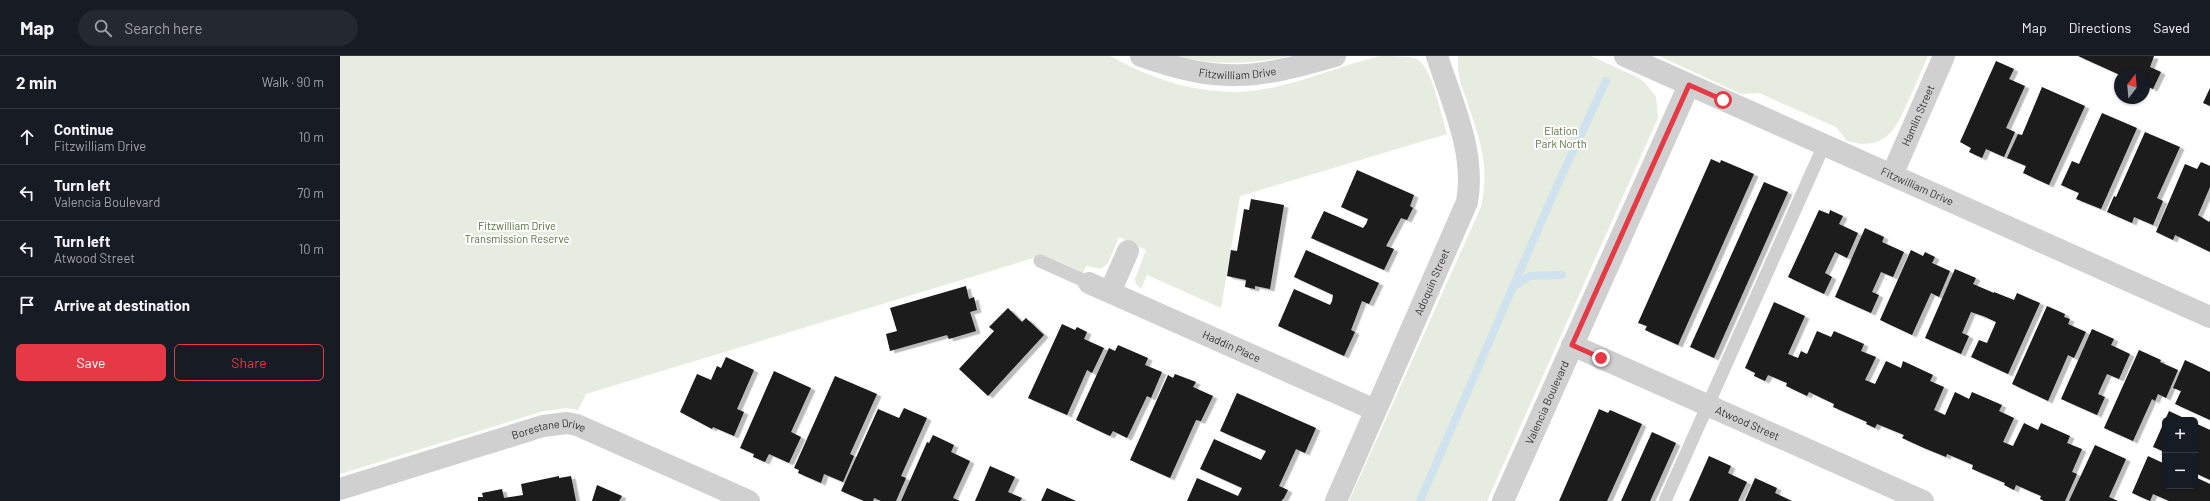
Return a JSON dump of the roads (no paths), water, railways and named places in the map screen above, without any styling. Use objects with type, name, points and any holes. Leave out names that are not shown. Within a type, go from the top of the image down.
[{"type":"street","name":"Fitzwilliam Drive","points":[[1141,56],[1173,67],[1203,74],[1238,77],[1264,74],[1334,56]]},
{"type":"street","name":"Adoquin Street","points":[[1336,501],[1461,218],[1470,187],[1466,149],[1438,56]]},
{"type":"street","name":"Fitzwilliam Drive","points":[[1625,56],[2210,317]]},
{"type":"street","name":"Hamlin Street","points":[[1892,175],[1944,56]]},
{"type":"street","name":"Valencia Boulevard","points":[[1503,501],[1689,85]]},
{"type":"street","points":[[1110,292],[1128,251]]},
{"type":"street","name":"Haddin Place","points":[[1089,283],[1375,410]]},
{"type":"street","name":"Atwood Street","points":[[1572,345],[1923,501]]},
{"type":"street","name":"Borestane Drive","points":[[340,489],[543,426],[567,422],[598,433],[749,501]]},
{"type":"lane","points":[[1665,501],[1824,144]]},
{"type":"lane","points":[[1040,261],[1089,283]]},
{"type":"waterway","points":[[1420,501],[1560,179],[1606,81]]},
{"type":"waterway","points":[[1516,285],[1530,276],[1562,275]]},
{"type":"park label","name":"Elation Park North","points":[[1561,137]]},
{"type":"park label","name":"Fitzwilliam Drive Transmission Reserve","points":[[517,232]]}]
